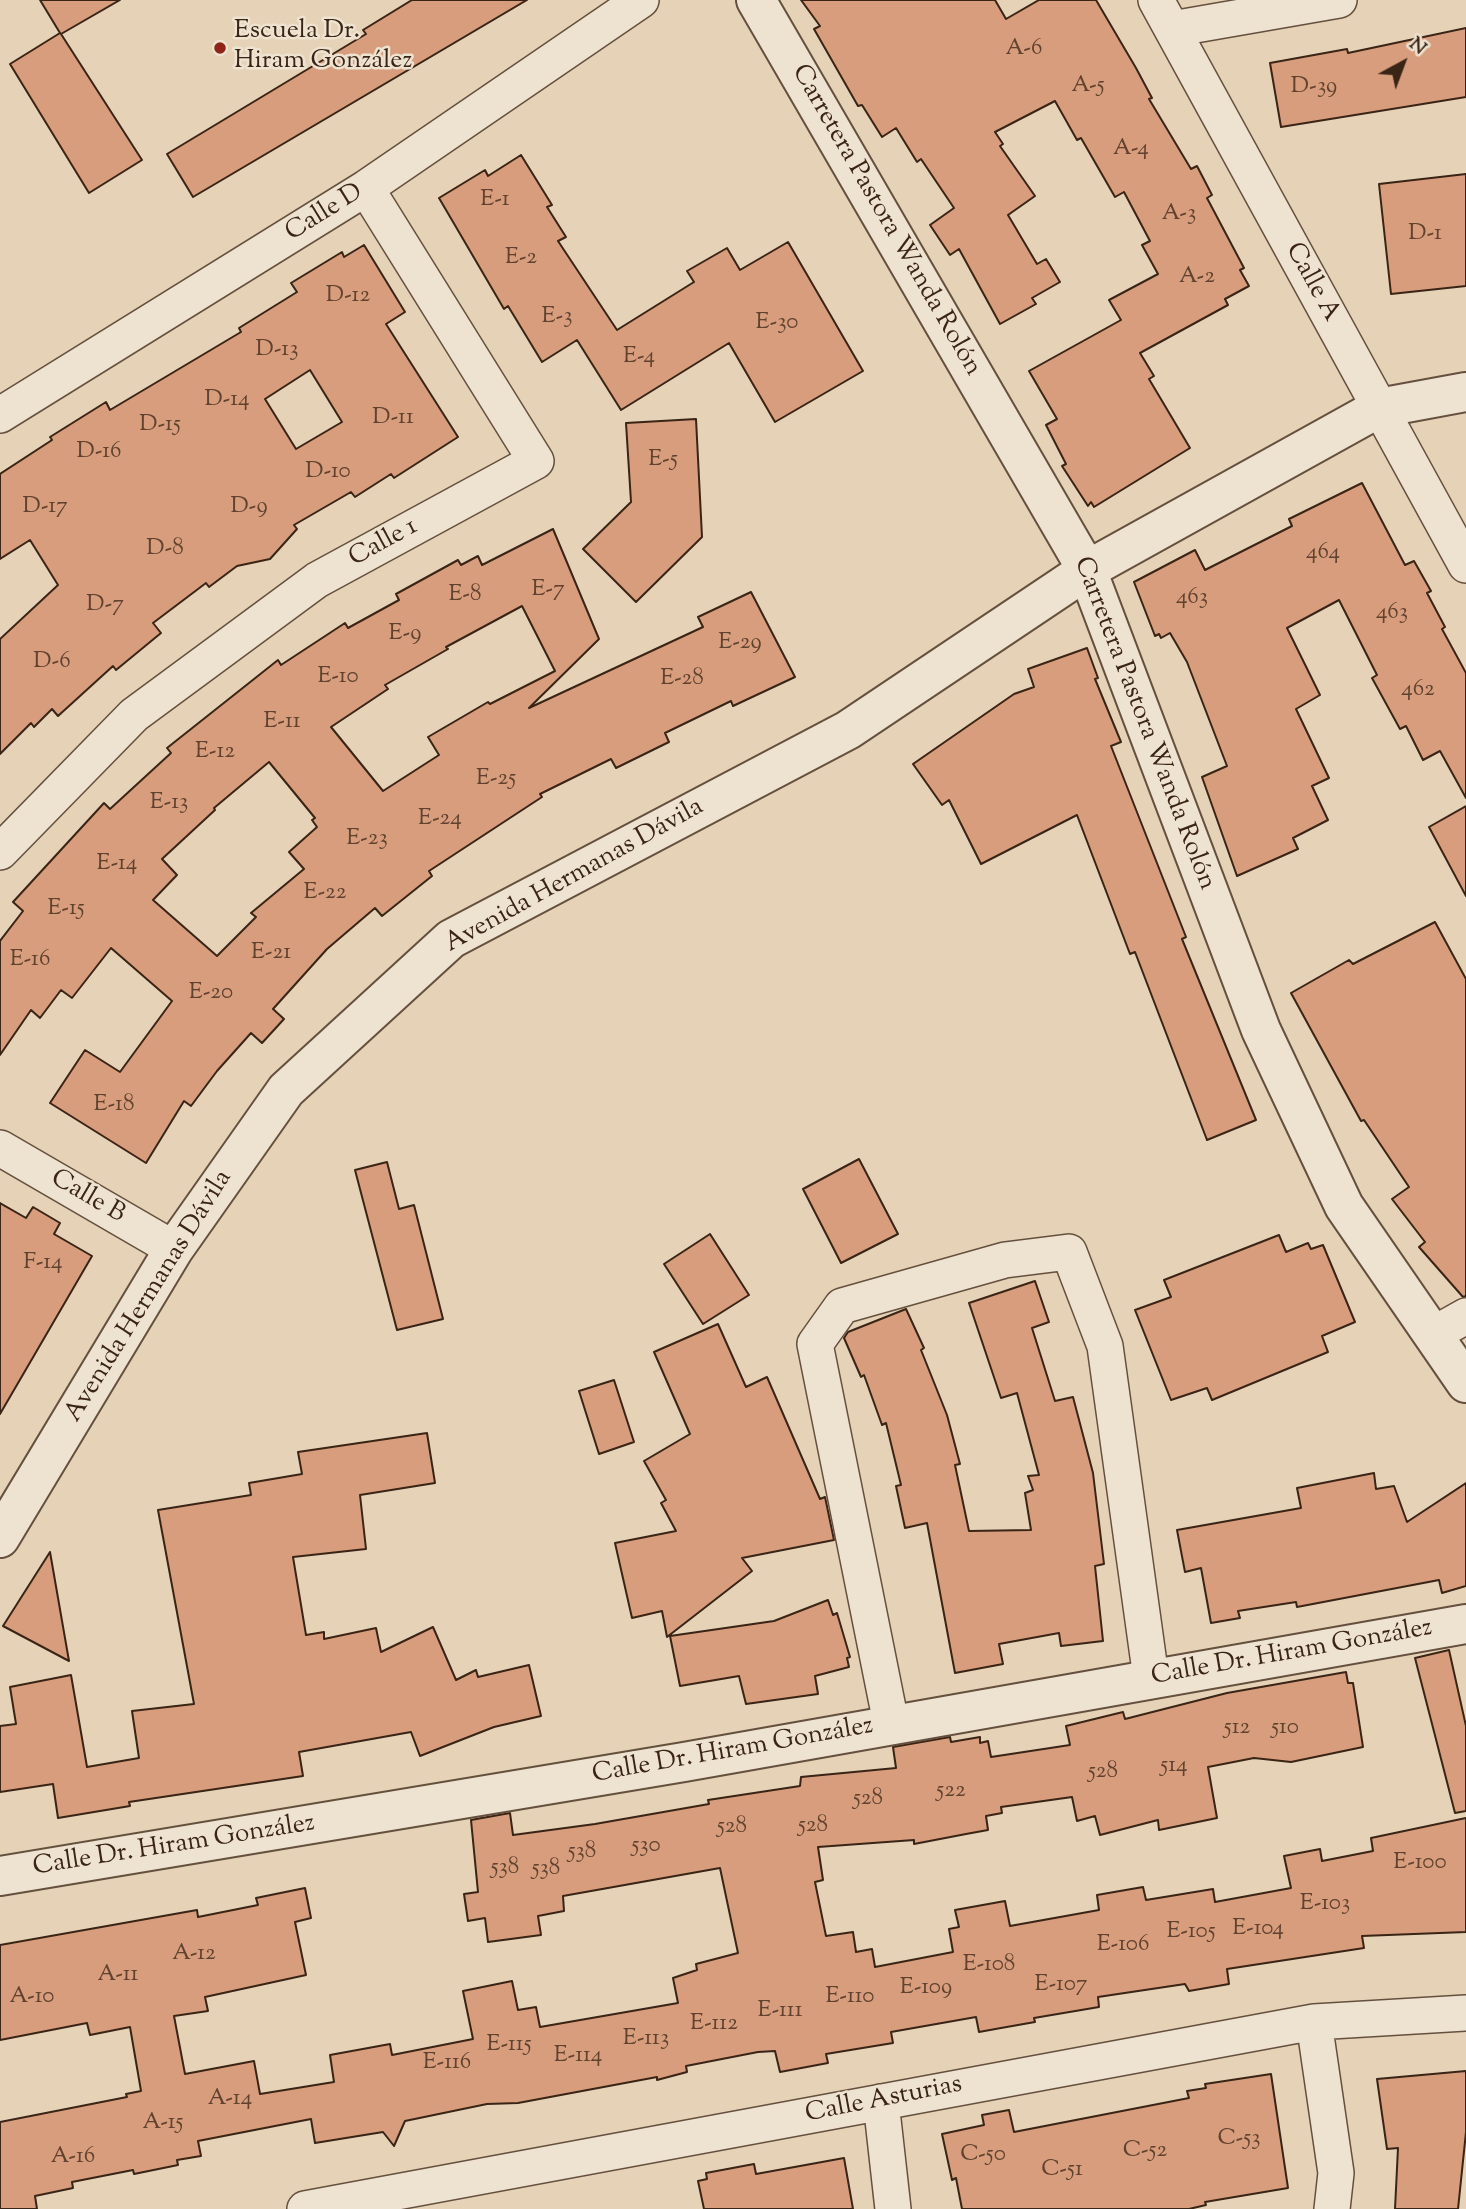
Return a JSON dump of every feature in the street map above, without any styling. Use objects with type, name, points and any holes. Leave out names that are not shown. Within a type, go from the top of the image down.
[{"type":"street","name":"Calle D","points":[[0,415],[366,188],[641,0]]},
{"type":"street","name":"Carretera Pastora Wanda Rolón","points":[[756,0],[1087,570],[1261,1030],[1344,1206],[1466,1383]]},
{"type":"street","points":[[1163,15],[1339,0]]},
{"type":"street","name":"Calle A","points":[[1163,15],[1466,565]]},
{"type":"street","name":"Calle 1","points":[[0,852],[134,715],[317,580],[536,461],[366,188]]},
{"type":"street","name":"Avenida Hermanas Dávila","points":[[0,1538],[174,1249],[286,1090],[451,939],[848,730],[1087,570],[1379,408],[1466,392]]},
{"type":"street","name":"Calle B","points":[[0,1148],[174,1249]]},
{"type":"street","points":[[891,1723],[814,1343],[842,1306],[1005,1260],[1069,1252],[1105,1346],[1151,1678]]},
{"type":"street","points":[[1432,1335],[1466,1316]]},
{"type":"street","name":"Calle Dr. Hiram González","points":[[0,1876],[684,1762],[891,1723],[1466,1624]]},
{"type":"street","name":"Calle Asturias","points":[[305,2209],[447,2196],[881,2102],[1314,2022],[1466,2012]]},
{"type":"street","points":[[1314,2022],[1336,2173],[1332,2209]]},
{"type":"street","points":[[881,2102],[893,2209]]},
{"type":"building","points":[[40,0],[120,0],[61,34],[142,160],[89,193],[10,64],[60,33]]},
{"type":"building","points":[[412,0],[527,0],[193,197],[167,154],[366,34],[363,30]]},
{"type":"building","points":[[801,0],[995,0],[1006,19],[1039,0],[1096,0],[1136,68],[1152,98],[1149,99],[1191,169],[1197,166],[1212,195],[1207,198],[1244,268],[1240,270],[1249,286],[1225,299],[1228,305],[1140,353],[1154,376],[1149,379],[1190,448],[1094,507],[1091,502],[1088,506],[1062,466],[1066,464],[1046,425],[1057,419],[1029,371],[1121,320],[1109,300],[1158,274],[1142,245],[1150,241],[1124,192],[1115,197],[1081,138],[1077,140],[1055,101],[995,132],[1003,144],[1000,146],[1035,196],[1008,215],[1037,264],[1046,259],[1060,282],[1032,298],[1036,304],[1000,324],[959,249],[950,255],[930,225],[954,208],[921,159],[917,162],[896,128],[882,137],[862,105],[858,106],[814,29],[820,26]]},
{"type":"building","points":[[1466,28],[1466,97],[1281,127],[1270,63],[1347,49],[1348,53]]},
{"type":"building","points":[[521,155],[552,205],[547,207],[566,237],[558,241],[617,330],[694,282],[687,271],[727,248],[740,270],[788,242],[863,371],[775,422],[729,343],[621,410],[577,340],[542,362],[508,306],[504,309],[439,198],[485,170],[488,176]]},
{"type":"building","points":[[1466,174],[1466,286],[1391,294],[1379,184]]},
{"type":"building","points":[[364,245],[405,312],[386,324],[458,437],[394,478],[391,474],[355,497],[351,492],[294,525],[297,529],[270,559],[237,566],[209,587],[206,583],[153,623],[161,633],[116,670],[113,666],[58,716],[52,709],[34,727],[31,723],[0,754],[0,639],[58,585],[30,540],[0,559],[0,474],[52,440],[50,437],[106,402],[110,410],[241,332],[239,328],[297,292],[291,283],[342,252],[344,257]],"holes":[[[310,370],[342,422],[296,449],[265,399]]]},
{"type":"building","points":[[696,419],[702,537],[636,602],[583,549],[631,502],[626,423]]},
{"type":"building","points":[[1362,483],[1405,565],[1414,561],[1431,591],[1427,593],[1445,627],[1442,629],[1466,673],[1466,798],[1440,751],[1423,760],[1406,726],[1400,729],[1372,678],[1377,675],[1339,600],[1287,628],[1320,695],[1296,709],[1329,778],[1312,786],[1328,820],[1293,838],[1298,849],[1237,876],[1202,777],[1227,766],[1187,662],[1170,633],[1161,638],[1159,634],[1155,636],[1134,582],[1195,550],[1205,570],[1292,526],[1289,519]]},
{"type":"building","points":[[553,529],[599,639],[529,708],[703,627],[698,617],[751,592],[795,677],[733,706],[731,701],[665,733],[669,742],[616,768],[611,759],[540,794],[542,797],[429,871],[432,876],[382,916],[375,908],[327,949],[273,1009],[284,1019],[262,1043],[251,1033],[217,1071],[191,1106],[184,1101],[146,1163],[50,1103],[85,1050],[120,1072],[172,1001],[111,948],[72,998],[61,990],[40,1018],[31,1010],[0,1055],[0,941],[23,911],[13,902],[104,803],[110,809],[171,753],[167,748],[278,660],[281,665],[345,623],[348,628],[399,600],[396,594],[458,560],[461,565],[478,556],[482,565]],"holes":[[[522,606],[555,671],[490,704],[488,702],[428,737],[439,755],[383,791],[331,727],[388,689],[385,685],[448,649],[446,647]],[[269,762],[315,818],[312,820],[317,827],[289,852],[304,869],[251,913],[256,917],[217,956],[153,900],[177,875],[162,859],[215,810],[214,808]]]},
{"type":"building","points":[[1087,648],[1098,678],[1095,679],[1121,742],[1111,746],[1186,937],[1182,939],[1256,1120],[1207,1140],[1135,952],[1130,954],[1077,815],[981,864],[949,800],[942,805],[913,764],[1014,694],[1034,687],[1028,669]]},
{"type":"building","points":[[1466,806],[1466,896],[1429,827]]},
{"type":"building","points":[[1435,922],[1466,979],[1466,1296],[1463,1297],[1419,1247],[1425,1242],[1392,1199],[1409,1187],[1364,1120],[1361,1121],[1291,993],[1349,960],[1353,964]]},
{"type":"building","points":[[859,1159],[898,1234],[841,1263],[803,1189]]},
{"type":"building","points":[[387,1162],[399,1209],[414,1205],[443,1319],[397,1330],[355,1170]]},
{"type":"building","points":[[0,1203],[26,1218],[33,1207],[60,1223],[54,1234],[92,1256],[0,1414]]},
{"type":"building","points":[[710,1234],[749,1295],[703,1324],[664,1264]]},
{"type":"building","points":[[1279,1235],[1286,1252],[1308,1243],[1311,1249],[1323,1245],[1355,1322],[1322,1336],[1328,1352],[1212,1400],[1207,1388],[1171,1400],[1135,1310],[1171,1297],[1164,1280]]},
{"type":"building","points":[[1035,1281],[1049,1322],[1032,1328],[1055,1401],[1073,1397],[1093,1473],[1104,1564],[1095,1566],[1103,1641],[1061,1646],[1059,1633],[999,1644],[1003,1664],[955,1673],[927,1523],[905,1528],[896,1486],[901,1485],[886,1423],[882,1425],[864,1375],[861,1377],[844,1338],[848,1332],[906,1309],[924,1348],[921,1350],[947,1415],[960,1464],[955,1465],[969,1531],[1031,1530],[1025,1493],[1033,1490],[1028,1476],[1039,1475],[1017,1393],[1001,1398],[969,1303]]},
{"type":"building","points":[[718,1324],[746,1387],[767,1377],[820,1499],[825,1497],[834,1540],[742,1558],[752,1571],[667,1637],[662,1611],[632,1618],[615,1543],[676,1531],[661,1503],[666,1500],[644,1461],[690,1434],[654,1352]]},
{"type":"building","points":[[614,1380],[634,1442],[599,1454],[579,1391]]},
{"type":"building","points":[[427,1433],[435,1483],[360,1495],[366,1549],[293,1557],[306,1635],[324,1632],[324,1639],[376,1628],[381,1652],[433,1627],[456,1680],[476,1670],[478,1677],[529,1665],[541,1716],[494,1727],[420,1756],[411,1732],[299,1752],[303,1776],[129,1802],[130,1806],[58,1818],[53,1784],[0,1792],[0,1726],[16,1724],[10,1687],[71,1675],[87,1767],[139,1758],[132,1711],[194,1704],[158,1510],[251,1495],[249,1483],[302,1474],[298,1452]]},
{"type":"building","points":[[1374,1473],[1376,1489],[1394,1486],[1407,1522],[1466,1483],[1466,1586],[1442,1593],[1439,1580],[1297,1607],[1296,1602],[1238,1611],[1240,1618],[1211,1623],[1201,1568],[1185,1572],[1177,1530],[1301,1508],[1297,1488]]},
{"type":"building","points":[[50,1552],[69,1661],[3,1626]]},
{"type":"building","points":[[828,1600],[833,1615],[837,1613],[850,1657],[847,1658],[849,1667],[815,1676],[818,1694],[746,1704],[739,1676],[680,1686],[670,1636],[774,1621]]},
{"type":"building","points":[[1449,1650],[1466,1726],[1466,1811],[1455,1813],[1415,1658]]},
{"type":"building","points":[[1346,1672],[1348,1683],[1353,1683],[1363,1747],[1291,1762],[1254,1758],[1208,1767],[1217,1818],[1159,1830],[1158,1820],[1100,1835],[1095,1816],[1077,1821],[1072,1797],[1001,1807],[1002,1813],[986,1816],[988,1830],[914,1844],[914,1840],[818,1847],[823,1880],[815,1882],[826,1936],[853,1932],[856,1952],[872,1949],[875,1967],[953,1952],[949,1929],[959,1927],[955,1910],[1005,1901],[1010,1926],[1099,1910],[1097,1895],[1143,1887],[1146,1900],[1213,1889],[1215,1902],[1291,1888],[1284,1856],[1320,1849],[1322,1861],[1373,1851],[1371,1838],[1466,1818],[1466,1932],[1362,1936],[1364,1948],[1227,1969],[1229,1984],[1189,1991],[1185,1984],[1098,1997],[1099,2007],[1034,2018],[1035,2022],[979,2032],[976,2017],[891,2032],[893,2043],[826,2054],[828,2063],[780,2072],[775,2051],[758,2052],[686,2066],[687,2072],[657,2080],[657,2077],[518,2103],[487,2104],[405,2121],[394,2146],[383,2132],[315,2143],[311,2119],[198,2141],[201,2156],[177,2160],[178,2165],[134,2174],[133,2170],[72,2182],[73,2188],[35,2196],[37,2209],[0,2209],[0,2122],[127,2097],[126,2094],[141,2091],[130,2027],[90,2035],[87,2023],[0,2040],[0,1945],[197,1910],[198,1917],[258,1905],[256,1898],[305,1888],[311,1918],[295,1922],[306,1975],[205,1997],[208,2011],[174,2016],[185,2074],[254,2061],[260,2094],[334,2082],[330,2055],[390,2044],[392,2055],[473,2039],[463,1991],[512,1981],[518,2010],[536,2007],[540,2027],[678,2003],[673,1978],[697,1970],[696,1964],[738,1953],[720,1868],[563,1896],[564,1911],[538,1916],[541,1935],[488,1942],[485,1918],[468,1921],[464,1894],[478,1892],[471,1820],[510,1813],[513,1835],[595,1824],[709,1804],[708,1800],[800,1786],[801,1777],[896,1768],[893,1747],[950,1737],[951,1742],[980,1737],[980,1743],[988,1741],[991,1757],[1070,1745],[1066,1726],[1123,1712],[1125,1719],[1227,1693]]},
{"type":"building","points":[[1466,2071],[1466,2132],[1458,2209],[1395,2209],[1398,2148],[1387,2149],[1377,2079]]},
{"type":"building","points":[[1271,2074],[1288,2188],[1205,2202],[1206,2205],[1189,2209],[962,2209],[956,2178],[952,2180],[942,2134],[984,2125],[982,2115],[1009,2110],[1014,2132],[1189,2098],[1187,2091],[1206,2088],[1205,2084]]},
{"type":"building","points":[[844,2158],[853,2209],[704,2209],[698,2181],[707,2179],[706,2173],[754,2164],[756,2174]]},
{"type":"place","name":"Escuela Dr. Hiram González","points":[[220,48]]}]
